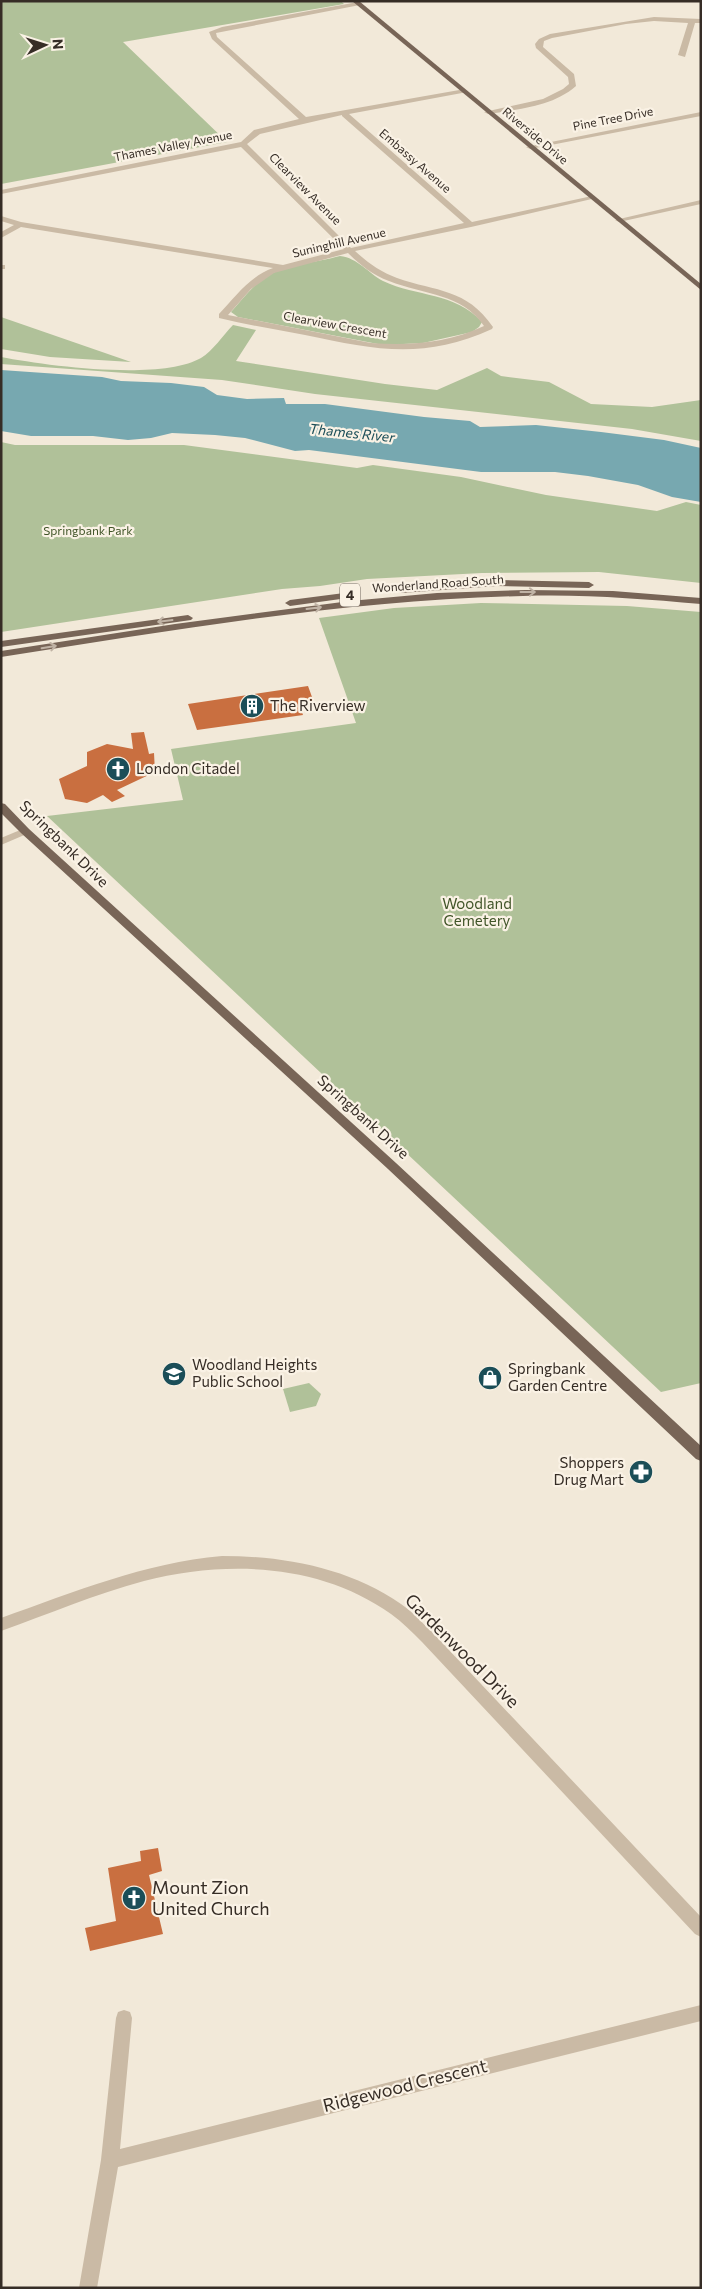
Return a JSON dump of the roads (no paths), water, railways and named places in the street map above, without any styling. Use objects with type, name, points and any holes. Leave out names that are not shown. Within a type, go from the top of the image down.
[{"type":"main road","name":"Riverside Drive","points":[[356,3],[701,288]]},
{"type":"main road","name":"Wonderland Road South","points":[[1,644],[314,599],[433,586],[548,583],[647,588],[701,594]]},
{"type":"main road","name":"Wonderland Road South","points":[[1,654],[299,610],[415,597],[529,592],[612,594],[701,602]]},
{"type":"main road","name":"Springbank Drive","points":[[1,806],[25,831],[399,1172],[701,1454]]},
{"type":"street","points":[[304,120],[214,38],[212,32],[356,3]]},
{"type":"street","points":[[488,112],[556,97],[567,92],[573,84],[571,76],[540,48],[541,40],[550,36],[626,22],[654,20],[701,21]]},
{"type":"street","points":[[682,55],[692,22]]},
{"type":"street","name":"Thames Valley Avenue","points":[[1,192],[243,144],[257,132],[304,120],[345,114],[462,91]]},
{"type":"street","name":"Embassy Avenue","points":[[345,114],[471,225]]},
{"type":"street","name":"Pine Tree Drive","points":[[530,147],[701,114]]},
{"type":"street","name":"Clearview Avenue","points":[[243,144],[351,250]]},
{"type":"street","name":"Suninghill Avenue","points":[[1,218],[20,224],[283,268],[351,250],[592,198]]},
{"type":"street","points":[[619,220],[701,202]]},
{"type":"street","points":[[1,236],[20,224]]},
{"type":"street","name":"Clearview Crescent","points":[[283,268],[264,274],[254,281],[222,316],[371,346],[396,348],[421,346],[476,334],[489,327],[485,318],[471,305],[435,291],[391,279],[377,273],[351,250]]},
{"type":"street","points":[[1,842],[25,831]]},
{"type":"street","name":"Gardenwood Drive","points":[[1,1625],[130,1579],[163,1570],[204,1563],[272,1563],[318,1573],[354,1586],[392,1606],[427,1638],[701,1930]]},
{"type":"street","name":"Ridgewood Crescent","points":[[110,2160],[701,2013]]},
{"type":"street","points":[[88,2288],[110,2160],[124,2018]]},
{"type":"water","name":"Thames River","points":[[1,370],[102,377],[121,381],[171,383],[204,387],[217,395],[247,399],[284,398],[286,404],[325,404],[470,421],[480,427],[536,425],[664,440],[701,448],[701,502],[672,497],[638,485],[588,476],[555,472],[481,472],[309,450],[295,451],[245,438],[172,433],[151,438],[128,440],[93,436],[31,436],[1,431]]},
{"type":"place","name":"The Riverview","points":[[252,706]]},
{"type":"place","name":"London Citadel","points":[[118,769]]},
{"type":"place","name":"Woodland Heights Public School","points":[[174,1374]]},
{"type":"place","name":"Springbank Garden Centre","points":[[490,1378]]},
{"type":"place","name":"Shoppers Drug Mart","points":[[641,1472]]},
{"type":"place","name":"Mount Zion United Church","points":[[134,1898]]},
{"type":"park label","name":"Springbank Park","points":[[88,531]]},
{"type":"park label","name":"Woodland Cemetery","points":[[477,912]]}]
